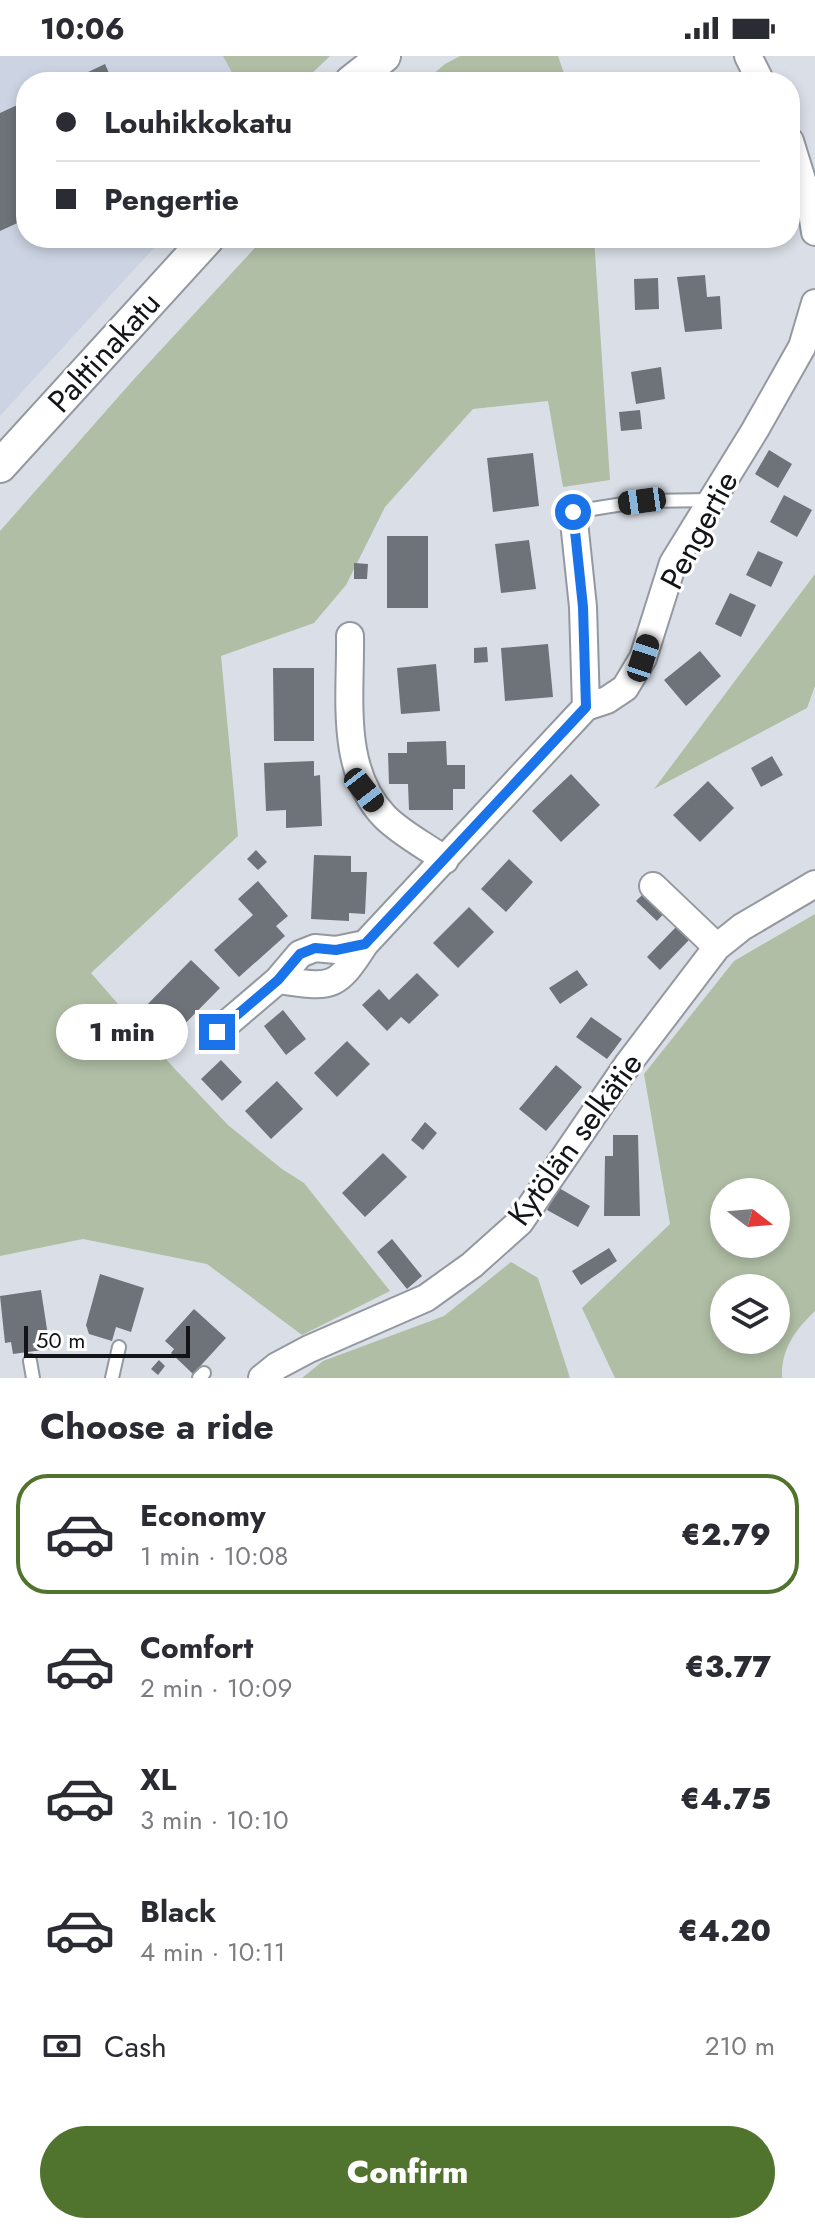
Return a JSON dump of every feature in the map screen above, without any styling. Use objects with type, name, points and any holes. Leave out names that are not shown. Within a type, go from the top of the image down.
[{"type":"street","points":[[364,72],[384,56]]},
{"type":"street","points":[[800,173],[815,232]]},
{"type":"street","name":"Palttinakatu","points":[[0,466],[199,248]]},
{"type":"street","name":"Pengertie","points":[[278,980],[327,985],[346,974],[365,944],[586,707],[607,700],[625,688],[643,658],[673,563],[802,347],[815,303]]},
{"type":"street","points":[[573,512],[583,607],[586,707]]},
{"type":"street","points":[[350,636],[351,745],[364,790],[386,818],[445,860]]},
{"type":"street","name":"Kytölän selkätie","points":[[262,1378],[309,1349],[426,1298],[472,1265],[520,1222],[628,1064],[717,947],[742,927],[815,884]]},
{"type":"street","points":[[653,886],[717,947]]},
{"type":"street","points":[[217,1032],[278,980],[300,954],[315,948],[336,950],[365,944]]},
{"type":"lane","points":[[573,512],[642,501],[712,500]]},
{"type":"lane","points":[[112,1378],[119,1347]]},
{"type":"lane","points":[[30,1361],[33,1378]]},
{"type":"shaded area","points":[[0,56],[223,56],[232,72],[16,72],[16,248],[154,248],[0,416]]},
{"type":"green space","points":[[223,56],[330,56],[313,72],[232,72]]},
{"type":"green space","points":[[460,56],[558,56],[564,72],[436,72]]},
{"type":"green space","points":[[255,248],[595,248],[610,480],[563,487],[548,401],[473,409],[385,507],[346,585],[314,623],[221,656],[238,836],[91,973],[228,1125],[304,1183],[390,1291],[302,1335],[207,1264],[83,1239],[0,1256],[0,531]]},
{"type":"green space","points":[[815,574],[815,686],[807,708],[654,789]]},
{"type":"green space","points":[[815,914],[815,1311],[801,1325],[790,1343],[790,1274],[710,1274],[710,1354],[785,1354],[782,1378],[615,1378],[582,1308],[670,1224],[644,1074],[734,961]]},
{"type":"green space","points":[[511,1262],[538,1278],[570,1378],[302,1378],[323,1361],[444,1316]]},
{"type":"building","points":[[105,64],[109,72],[88,72]]},
{"type":"building","points":[[16,106],[16,224],[0,231],[0,113]]},
{"type":"building","points":[[705,275],[707,297],[720,296],[722,329],[685,332],[677,277]]},
{"type":"building","points":[[658,278],[659,309],[635,310],[634,279]]},
{"type":"building","points":[[661,367],[665,399],[636,404],[631,372]]},
{"type":"building","points":[[640,410],[642,429],[621,431],[619,412]]},
{"type":"building","points":[[769,450],[792,464],[778,488],[755,474]]},
{"type":"building","points":[[533,453],[539,506],[493,512],[487,458]]},
{"type":"building","points":[[784,495],[812,510],[797,537],[770,522]]},
{"type":"building","points":[[387,536],[428,536],[428,608],[387,608]]},
{"type":"building","points":[[529,540],[536,589],[501,593],[495,544]]},
{"type":"building","points":[[758,551],[783,562],[771,587],[746,575]]},
{"type":"building","points":[[354,563],[368,564],[367,579],[354,579]]},
{"type":"building","points":[[730,593],[756,605],[741,637],[715,624]]},
{"type":"building","points":[[548,644],[553,697],[505,701],[501,648]]},
{"type":"building","points":[[487,647],[488,662],[474,663],[474,648]]},
{"type":"building","points":[[700,651],[721,676],[686,706],[664,680]]},
{"type":"building","points":[[436,664],[440,711],[401,714],[397,668]]},
{"type":"building","points":[[273,668],[314,668],[314,741],[274,741]]},
{"type":"building","points":[[446,741],[447,765],[465,765],[465,789],[453,789],[453,810],[409,810],[408,784],[389,784],[388,753],[407,753],[407,742]]},
{"type":"building","points":[[772,756],[783,775],[761,787],[751,768]]},
{"type":"building","points":[[314,761],[314,776],[320,775],[322,826],[286,828],[286,810],[266,811],[264,763]]},
{"type":"building","points":[[571,774],[600,805],[561,842],[532,811]]},
{"type":"building","points":[[708,781],[734,808],[700,842],[673,815]]},
{"type":"building","points":[[256,850],[267,862],[258,870],[247,859]]},
{"type":"building","points":[[314,855],[351,856],[351,872],[367,872],[365,914],[349,913],[349,921],[311,919]]},
{"type":"building","points":[[509,859],[533,882],[506,912],[481,889]]},
{"type":"building","points":[[258,881],[288,916],[276,926],[285,936],[239,977],[214,950],[253,915],[238,899]]},
{"type":"building","points":[[645,892],[666,911],[657,921],[636,901]]},
{"type":"building","points":[[469,907],[494,932],[458,968],[433,943]]},
{"type":"building","points":[[676,927],[689,940],[660,970],[647,957]]},
{"type":"building","points":[[191,960],[220,988],[169,1040],[140,1012]]},
{"type":"building","points":[[577,970],[588,985],[560,1004],[549,988]]},
{"type":"building","points":[[417,973],[439,995],[409,1024],[401,1017],[387,1031],[362,1005],[379,989],[389,1000]]},
{"type":"building","points":[[283,1010],[306,1039],[286,1055],[264,1026]]},
{"type":"building","points":[[591,1017],[622,1039],[607,1059],[576,1037]]},
{"type":"building","points":[[347,1041],[370,1064],[337,1097],[314,1073]]},
{"type":"building","points":[[221,1060],[242,1082],[222,1101],[201,1079]]},
{"type":"building","points":[[556,1065],[582,1087],[546,1131],[519,1109]]},
{"type":"building","points":[[277,1081],[303,1109],[271,1139],[245,1111]]},
{"type":"building","points":[[425,1122],[437,1133],[423,1150],[411,1140]]},
{"type":"building","points":[[613,1135],[638,1135],[640,1216],[604,1216],[605,1156],[613,1156]]},
{"type":"building","points":[[383,1153],[407,1177],[365,1217],[342,1193]]},
{"type":"building","points":[[559,1188],[590,1206],[578,1227],[547,1210]]},
{"type":"building","points":[[392,1239],[422,1276],[407,1289],[377,1252]]},
{"type":"building","points":[[609,1248],[617,1261],[581,1285],[572,1271]]},
{"type":"building","points":[[100,1274],[144,1288],[131,1332],[116,1327],[112,1341],[89,1334],[86,1325]]},
{"type":"building","points":[[41,1290],[50,1349],[13,1354],[11,1342],[5,1343],[0,1296]]},
{"type":"building","points":[[194,1309],[226,1338],[193,1374],[171,1353],[174,1349],[165,1341]]},
{"type":"building","points":[[159,1360],[165,1366],[158,1375],[151,1369]]},
{"type":"route","points":[[217,1032],[278,980],[300,954],[315,948],[336,950],[365,944],[586,707],[583,607],[573,512]]}]
